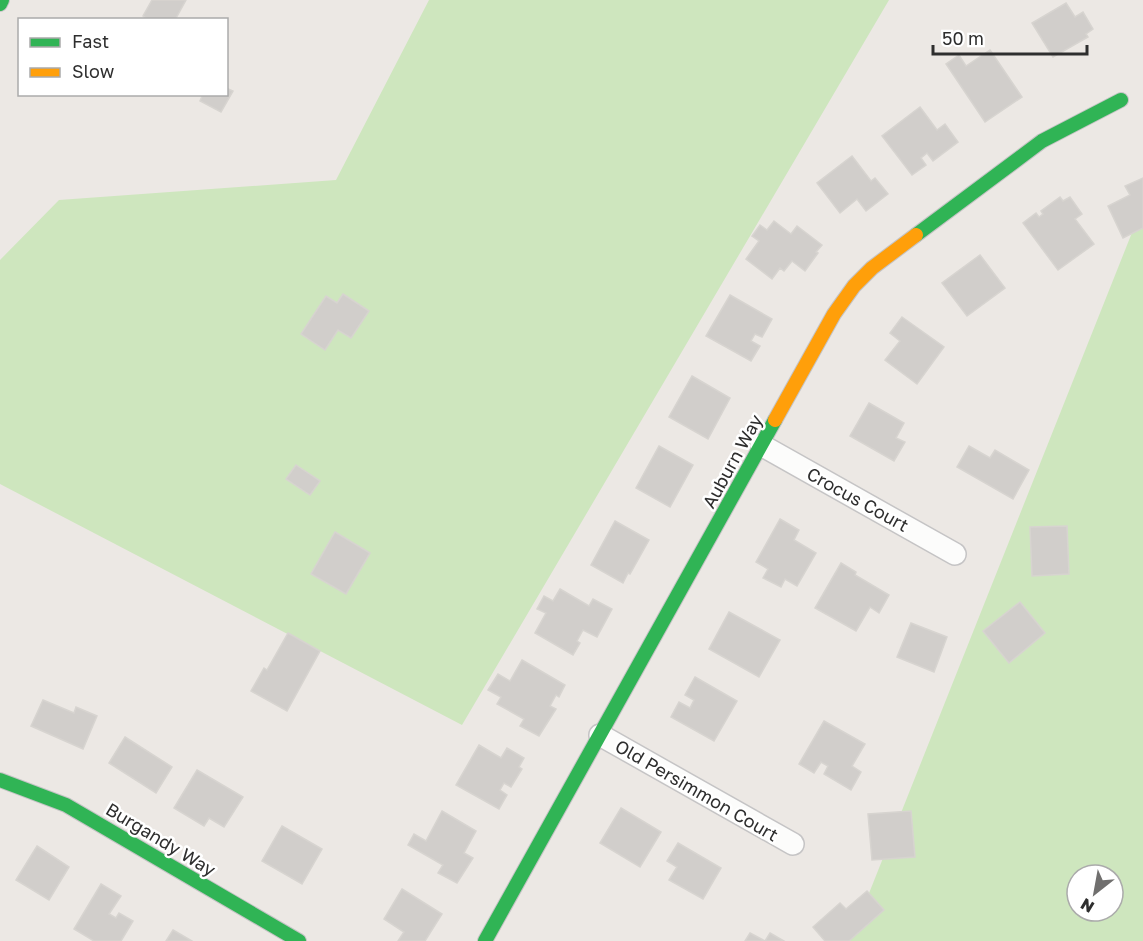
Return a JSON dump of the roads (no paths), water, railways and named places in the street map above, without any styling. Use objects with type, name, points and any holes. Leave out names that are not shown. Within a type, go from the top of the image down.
[{"type":"street","name":"Auburn Way","points":[[485,941],[834,314],[854,286],[872,268],[1042,141],[1121,100]]},
{"type":"street","name":"Crocus Court","points":[[761,445],[955,554]]},
{"type":"street","name":"Old Persimmon Court","points":[[600,735],[793,844]]},
{"type":"street","name":"Burgandy Way","points":[[0,780],[66,805],[299,941]]}]
